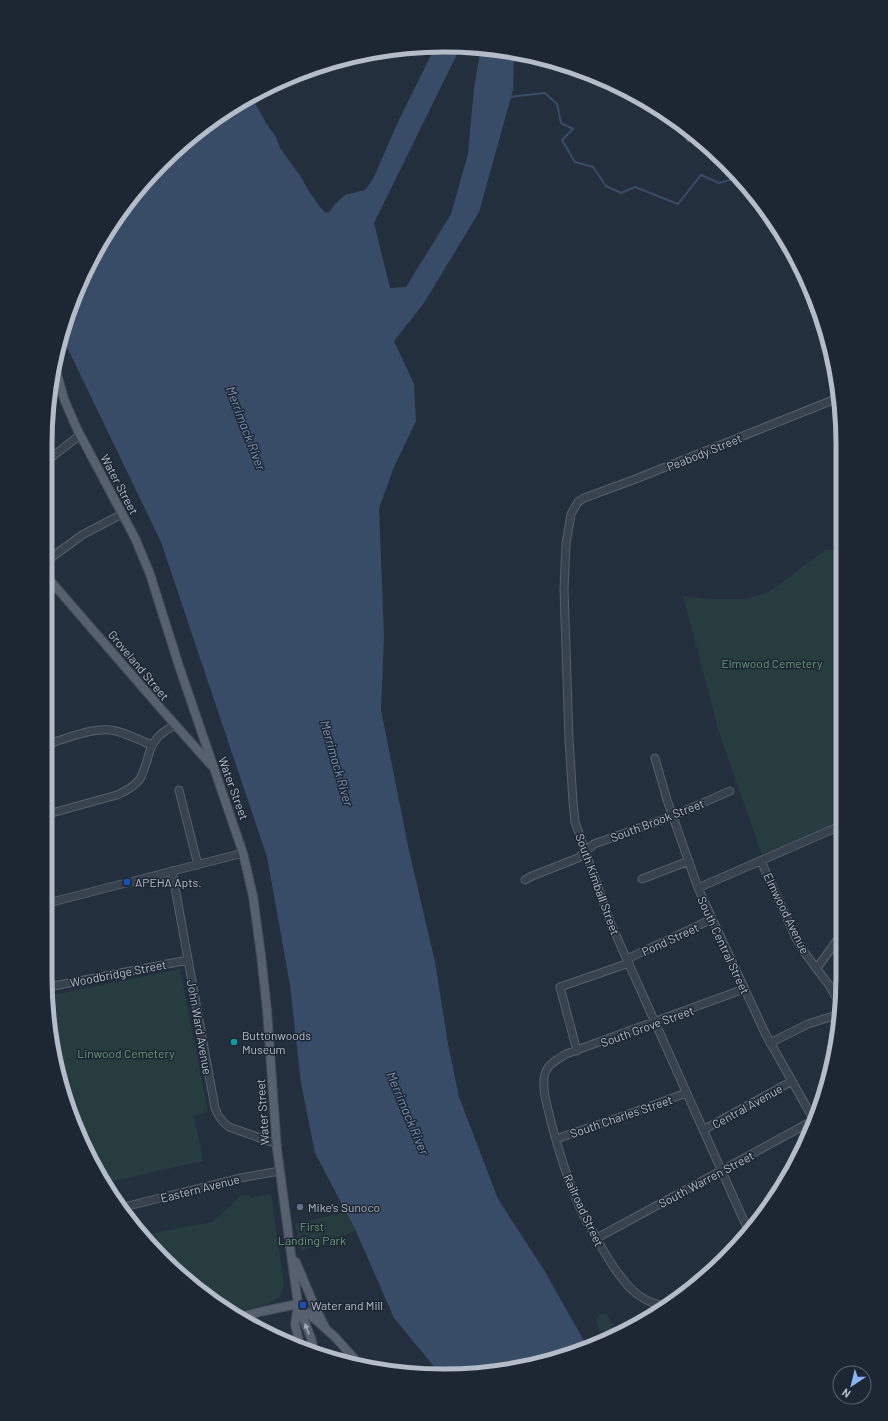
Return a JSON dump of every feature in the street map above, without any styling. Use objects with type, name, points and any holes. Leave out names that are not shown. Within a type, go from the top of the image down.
[{"type":"main road","name":"Water Street","points":[[58,377],[64,399],[80,434],[140,548],[150,574],[213,767],[236,830],[252,896],[261,955],[267,1010],[277,1144],[298,1304],[326,1329],[355,1358]]},
{"type":"main road","name":"Groveland Street","points":[[52,583],[213,767]]},
{"type":"main road","name":"Water Street","points":[[290,1245],[309,1294],[326,1329]]},
{"type":"main road","points":[[248,1316],[298,1304]]},
{"type":"main road","points":[[298,1304],[295,1324],[299,1341]]},
{"type":"main road","points":[[298,1304],[313,1346]]},
{"type":"street","points":[[56,388],[61,387]]},
{"type":"street","name":"Peabody Street","points":[[573,510],[578,502],[584,498],[834,400]]},
{"type":"street","points":[[52,457],[80,434]]},
{"type":"street","name":"South Kimball Street","points":[[573,510],[568,525],[566,544],[564,622],[575,822],[611,924],[746,1226]]},
{"type":"street","points":[[52,557],[82,535],[122,514]]},
{"type":"street","points":[[52,813],[117,795],[127,790],[141,778],[151,745],[164,730],[175,725]]},
{"type":"street","points":[[52,743],[76,735],[101,730],[115,731],[151,745]]},
{"type":"street","name":"South Central Street","points":[[655,758],[667,800],[698,888],[744,990],[770,1043],[811,1113]]},
{"type":"street","points":[[179,790],[198,865]]},
{"type":"street","name":"South Brook Street","points":[[525,880],[578,858],[594,844],[673,816],[730,791]]},
{"type":"street","points":[[698,888],[836,828]]},
{"type":"street","points":[[52,901],[243,854]]},
{"type":"street","name":"Elmwood Avenue","points":[[761,861],[796,938],[835,997]]},
{"type":"street","points":[[642,879],[689,862]]},
{"type":"street","name":"John Ward Avenue","points":[[172,871],[214,1103],[218,1116],[222,1122],[229,1127],[277,1144]]},
{"type":"street","name":"Pond Street","points":[[577,1051],[560,987],[628,961],[712,919]]},
{"type":"street","points":[[817,968],[836,942]]},
{"type":"street","name":"Woodbridge Street","points":[[52,985],[188,960]]},
{"type":"street","name":"South Grove Street","points":[[551,1063],[566,1054],[744,990]]},
{"type":"street","points":[[770,1043],[808,1024],[834,1016]]},
{"type":"street","name":"Railroad Street","points":[[551,1063],[544,1077],[544,1087],[565,1172],[575,1197],[586,1221],[606,1257],[625,1282],[635,1293],[645,1299],[660,1304]]},
{"type":"street","name":"Central Avenue","points":[[703,1130],[792,1081]]},
{"type":"street","name":"South Charles Street","points":[[556,1139],[628,1115],[686,1093]]},
{"type":"street","name":"South Warren Street","points":[[596,1238],[807,1124]]},
{"type":"street","name":"Eastern Avenue","points":[[126,1206],[240,1178],[280,1171]]},
{"type":"green space","name":"Elmwood Cemetery","points":[[836,549],[836,824],[762,855],[719,732],[683,596],[709,599],[745,599],[769,592],[825,550]]},
{"type":"green space","name":"Linwood Cemetery","points":[[180,969],[208,1112],[194,1116],[203,1161],[110,1182],[92,1150],[73,1103],[65,1078],[55,1028],[53,995]]},
{"type":"green space","points":[[271,1194],[284,1284],[281,1293],[273,1301],[262,1306],[240,1311],[205,1288],[167,1254],[148,1234],[212,1222],[232,1205],[240,1195],[248,1195],[251,1198]]},
{"type":"green space","name":"First Landing Park","points":[[346,1212],[356,1231],[301,1251],[295,1224]]},
{"type":"green space","points":[[600,1314],[606,1314],[613,1324],[612,1328],[609,1332],[602,1336],[596,1320]]},
{"type":"water","name":"Merrimack River","points":[[432,52],[458,53],[374,223],[390,288],[406,287],[451,214],[468,154],[474,88],[480,54],[514,59],[513,90],[479,212],[424,303],[394,341],[414,384],[416,421],[394,467],[379,508],[384,636],[381,710],[409,851],[435,962],[448,1044],[459,1097],[498,1199],[544,1270],[585,1342],[545,1356],[495,1366],[470,1368],[436,1369],[394,1318],[356,1231],[315,1153],[301,1083],[290,985],[267,857],[161,542],[65,343],[82,294],[92,271],[118,226],[133,205],[149,186],[186,149],[226,118],[254,102],[276,137],[280,148],[320,207],[326,213],[330,211],[345,195],[365,190],[373,179],[399,120]]},
{"type":"waterway","points":[[509,97],[545,93],[557,104],[561,123],[573,129],[562,140],[575,162],[593,167],[606,186],[621,193],[635,187],[678,204],[701,175],[719,183],[733,179]]},
{"type":"place","name":"APEHA Apts.","points":[[127,882]]},
{"type":"place","name":"Buttonwoods Museum","points":[[234,1042]]},
{"type":"place","name":"Mike's Sunoco","points":[[300,1207]]},
{"type":"place","name":"Water and Mill","points":[[303,1305]]}]
